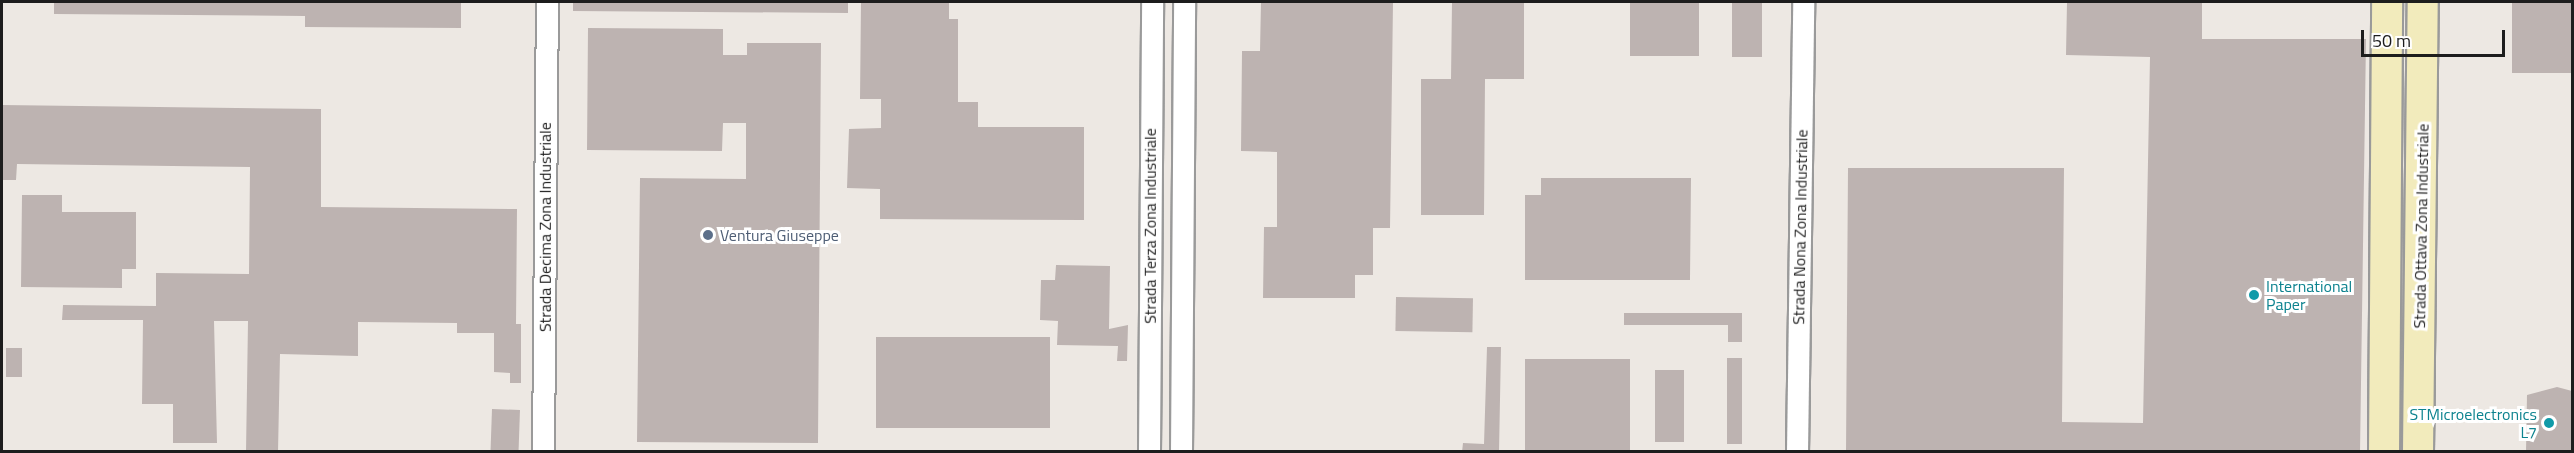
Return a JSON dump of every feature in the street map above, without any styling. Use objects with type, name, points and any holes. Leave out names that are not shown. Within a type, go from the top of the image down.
[{"type":"main road","points":[[2384,452],[2387,2]]},
{"type":"main road","name":"Strada Ottava Zona Industriale","points":[[2418,452],[2423,2]]},
{"type":"street","name":"Strada Decima Zona Industriale","points":[[543,452],[547,2]]},
{"type":"street","name":"Strada Terza Zona Industriale","points":[[1149,452],[1152,2]]},
{"type":"street","name":"Strada Terza Zona Industriale","points":[[1181,452],[1184,2]]},
{"type":"street","name":"Strada Nona Zona Industriale","points":[[1797,452],[1803,2]]},
{"type":"building","points":[[54,2],[461,2],[461,28],[305,27],[305,16],[54,14]]},
{"type":"building","points":[[573,2],[848,2],[848,13],[573,11]]},
{"type":"building","points":[[861,2],[949,2],[949,19],[958,19],[958,102],[978,102],[978,127],[1084,127],[1084,220],[880,219],[880,189],[847,188],[849,129],[881,128],[881,99],[860,99]]},
{"type":"building","points":[[1261,2],[1393,2],[1390,228],[1373,228],[1373,275],[1355,275],[1355,298],[1263,298],[1264,227],[1277,227],[1277,152],[1241,151],[1242,51],[1260,51]]},
{"type":"building","points":[[1452,2],[1524,2],[1524,79],[1485,79],[1484,215],[1421,215],[1421,79],[1451,79]]},
{"type":"building","points":[[1630,2],[1699,2],[1699,56],[1630,56]]},
{"type":"building","points":[[1732,2],[1762,2],[1762,57],[1732,57]]},
{"type":"building","name":"International Paper","points":[[2067,2],[2202,2],[2202,39],[2366,39],[2360,452],[1846,452],[1848,168],[2064,168],[2062,422],[2143,423],[2150,57],[2066,55]]},
{"type":"building","points":[[2512,2],[2572,2],[2572,73],[2512,73]]},
{"type":"building","points":[[588,28],[723,29],[723,55],[747,55],[747,43],[821,43],[818,443],[637,442],[640,178],[746,179],[746,123],[723,123],[722,151],[587,150]]},
{"type":"building","points":[[2,105],[321,109],[321,207],[517,209],[516,324],[521,324],[521,383],[510,383],[510,373],[494,372],[494,333],[457,333],[457,323],[358,322],[358,356],[280,354],[278,452],[246,452],[248,321],[214,321],[217,443],[173,443],[173,404],[142,404],[143,320],[62,320],[63,305],[156,306],[156,273],[249,274],[250,167],[17,164],[16,180],[2,180]]},
{"type":"building","points":[[1541,178],[1691,178],[1690,280],[1525,280],[1525,195],[1541,195]]},
{"type":"building","points":[[22,195],[62,195],[62,212],[136,212],[136,269],[122,269],[122,288],[21,287]]},
{"type":"building","points":[[1056,265],[1110,266],[1109,329],[1128,325],[1127,361],[1117,361],[1118,346],[1057,345],[1058,321],[1040,320],[1041,280],[1055,280]]},
{"type":"building","points":[[1396,297],[1473,298],[1472,332],[1395,331]]},
{"type":"building","points":[[1624,313],[1742,313],[1742,342],[1728,342],[1728,325],[1624,325]]},
{"type":"building","points":[[876,337],[1050,337],[1050,428],[876,428]]},
{"type":"building","points":[[1487,347],[1501,347],[1499,452],[1462,452],[1463,443],[1484,444]]},
{"type":"building","points":[[6,348],[22,348],[22,377],[6,377]]},
{"type":"building","points":[[1727,358],[1742,358],[1742,444],[1727,444]]},
{"type":"building","points":[[1525,359],[1630,359],[1630,452],[1525,452]]},
{"type":"building","points":[[1655,370],[1684,370],[1684,442],[1655,442]]},
{"type":"building","name":"STMicroelectronics L7","points":[[2557,387],[2572,391],[2572,452],[2526,452],[2527,395]]},
{"type":"building","points":[[492,409],[520,410],[519,452],[490,452]]},
{"type":"place","name":"Ventura Giuseppe","points":[[708,235]]},
{"type":"place","name":"International Paper","points":[[2254,295]]},
{"type":"place","name":"STMicroelectronics L7","points":[[2549,423]]}]
